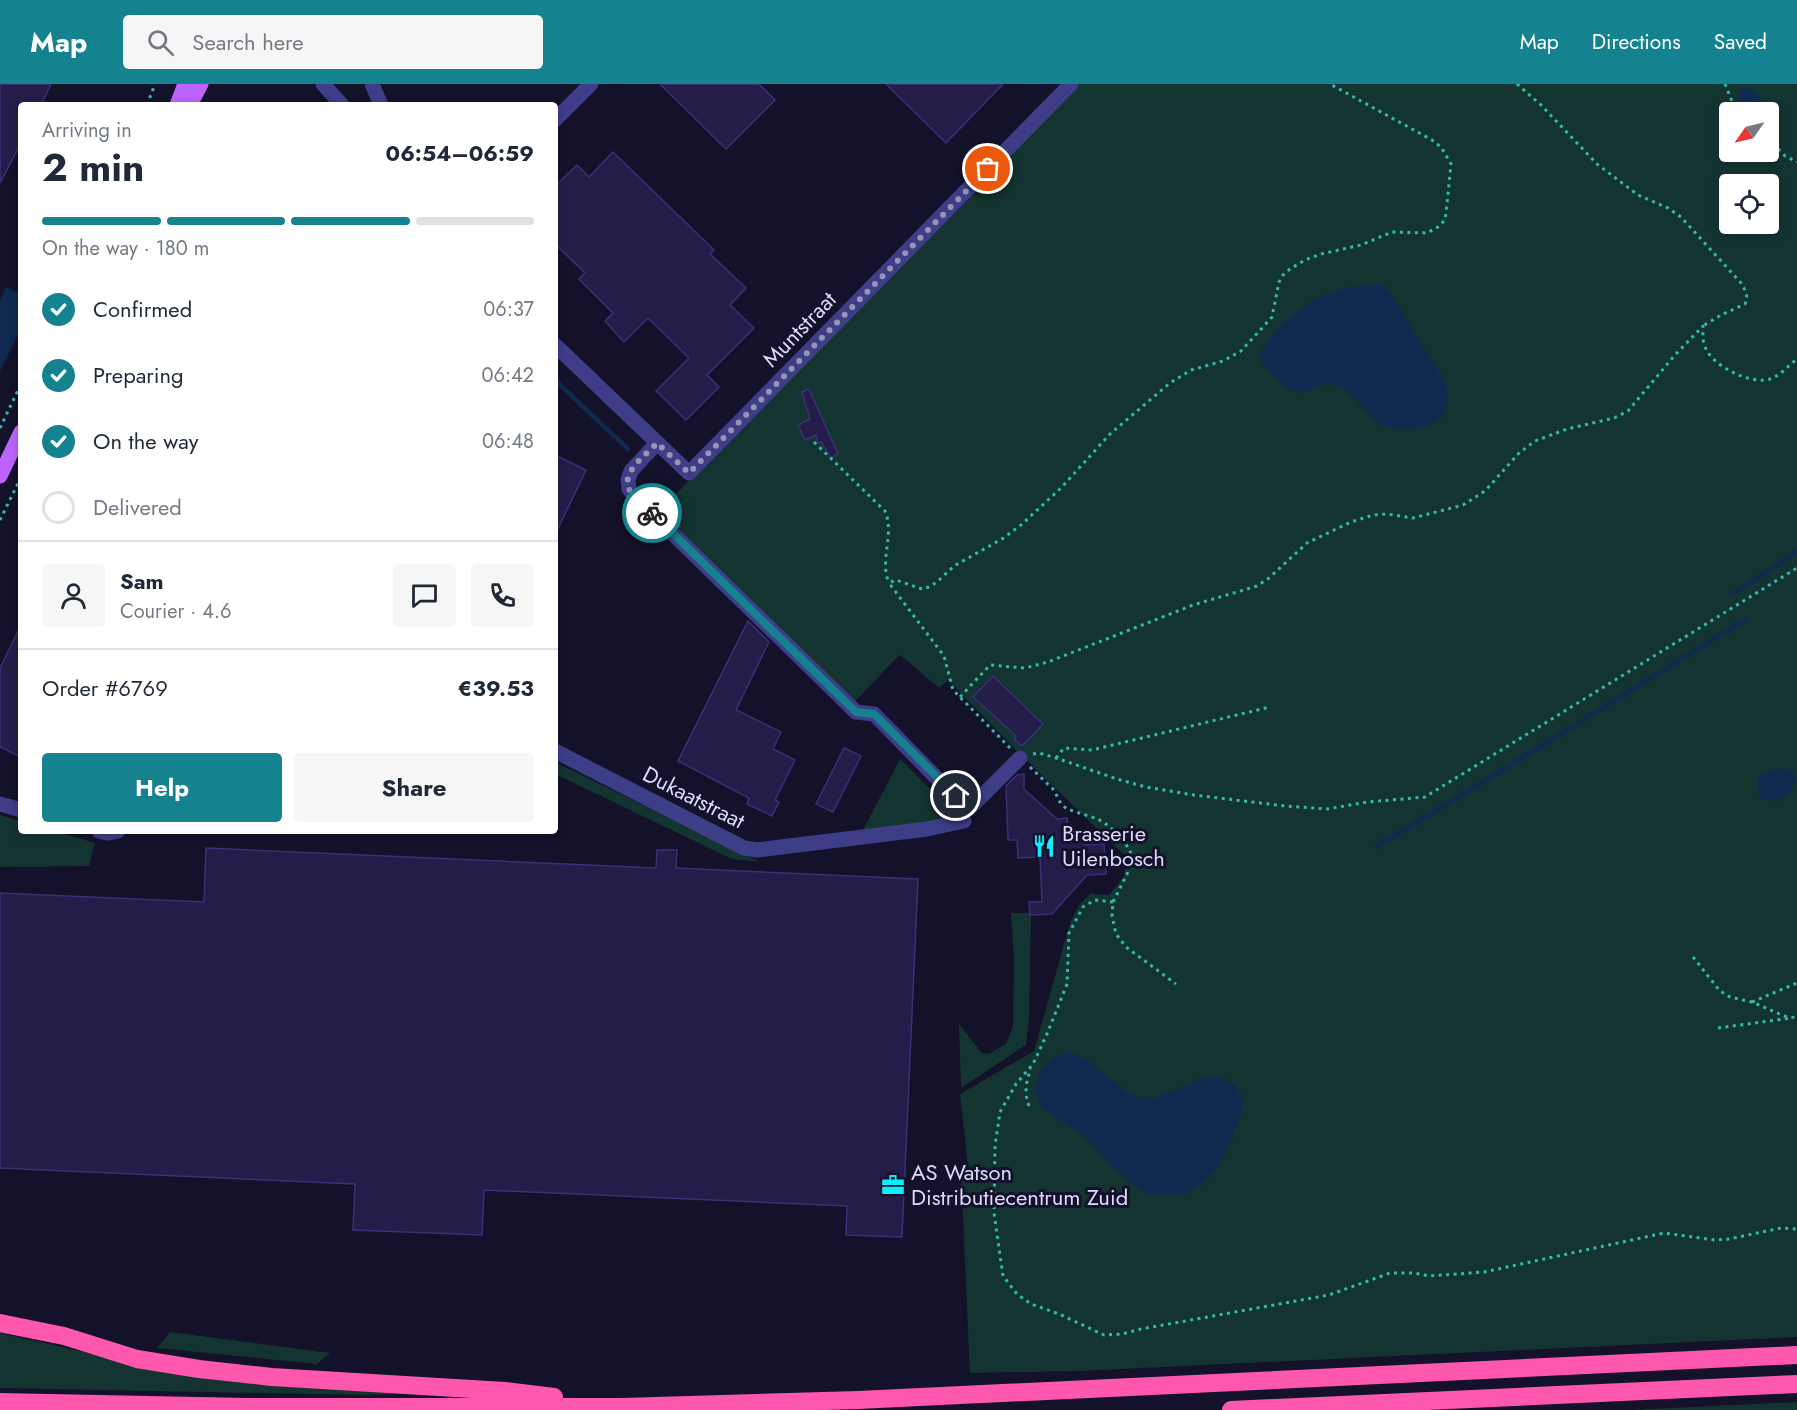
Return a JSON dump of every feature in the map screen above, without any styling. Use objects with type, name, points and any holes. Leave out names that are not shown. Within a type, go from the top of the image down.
[{"type":"highway","points":[[0,1323],[64,1336],[137,1359],[199,1369],[272,1377],[505,1391],[622,1407]]},
{"type":"highway","points":[[0,1402],[247,1407],[622,1407],[858,1400],[1797,1355]]},
{"type":"highway","points":[[1231,1410],[1797,1384]]},
{"type":"main road","points":[[178,102],[185,84]]},
{"type":"main road","points":[[192,102],[201,84]]},
{"type":"main road","points":[[0,476],[18,438]]},
{"type":"street","points":[[372,84],[380,102]]},
{"type":"street","points":[[558,117],[591,84]]},
{"type":"street","name":"Muntstraat","points":[[558,348],[689,473],[1071,84]]},
{"type":"street","points":[[322,85],[339,102]]},
{"type":"street","points":[[657,443],[629,475],[629,489],[636,498],[856,712],[874,714],[968,810],[1020,758]]},
{"type":"street","name":"Dukaatstraat","points":[[558,753],[744,848],[757,850],[927,829],[964,821]]},
{"type":"street","points":[[0,804],[18,809]]},
{"type":"path","points":[[148,102],[154,84]]},
{"type":"path","points":[[889,583],[896,580],[922,589],[929,587],[962,560],[1002,539],[1021,525],[1061,488],[1110,434],[1170,383],[1191,370],[1223,361],[1241,351],[1272,317],[1279,282],[1290,269],[1321,254],[1361,245],[1392,232],[1427,233],[1442,224],[1446,213],[1451,164],[1441,147],[1330,84]]},
{"type":"path","points":[[960,697],[990,665],[1025,668],[1048,662],[1193,605],[1257,586],[1307,543],[1351,522],[1373,515],[1387,514],[1413,518],[1463,505],[1485,491],[1519,453],[1535,441],[1567,429],[1614,418],[1628,411],[1675,355],[1703,326],[1745,304],[1748,298],[1747,292],[1741,283],[1681,217],[1668,208],[1638,195],[1597,164],[1540,104],[1517,84]]},
{"type":"path","points":[[1725,84],[1734,102]]},
{"type":"path","points":[[1779,150],[1785,156],[1797,162]]},
{"type":"path","points":[[1703,326],[1706,350],[1716,363],[1744,378],[1756,381],[1768,380],[1779,375],[1797,360]]},
{"type":"path","points":[[0,428],[18,390]]},
{"type":"path","points":[[814,442],[885,511],[888,518],[888,542],[884,568],[889,583],[944,656],[953,690],[1054,790],[1061,804],[1067,809],[1109,825],[1130,851],[1132,864],[1113,903],[1114,927],[1121,942],[1176,984]]},
{"type":"path","points":[[0,520],[18,483]]},
{"type":"path","points":[[1020,758],[1039,753],[1146,787],[1194,795],[1327,810],[1368,802],[1425,797],[1797,568]]},
{"type":"path","points":[[1056,758],[1064,748],[1092,750],[1270,707]]},
{"type":"path","points":[[1029,1106],[1026,1099],[1028,1078],[1067,984],[1069,933],[1083,907],[1100,899],[1113,903]]},
{"type":"path","points":[[1693,957],[1720,991],[1730,997],[1752,1002],[1784,1016],[1797,1018]]},
{"type":"path","points":[[1752,1002],[1797,983]]},
{"type":"path","points":[[1718,1028],[1797,1018]]},
{"type":"path","points":[[1033,1064],[1007,1098],[997,1125],[994,1213],[1004,1276],[1017,1294],[1031,1304],[1104,1335],[1122,1334],[1318,1298],[1390,1273],[1414,1273],[1429,1276],[1484,1272],[1664,1233],[1715,1240],[1781,1228],[1797,1229]]},
{"type":"green space","points":[[1078,84],[1797,84],[1797,1337],[1079,1371],[970,1373],[961,1175],[969,1176],[960,1094],[1034,1051],[1070,923],[1079,905],[1090,894],[1109,895],[1124,876],[1128,859],[948,680],[939,688],[900,655],[853,703],[652,518],[974,194]]},
{"type":"green space","points":[[900,759],[955,814],[943,821],[862,832]]},
{"type":"green space","points":[[558,763],[760,862],[732,859],[558,775]]},
{"type":"green space","points":[[0,815],[18,820],[18,834],[65,834],[95,843],[89,866],[0,867]]},
{"type":"green space","points":[[1011,913],[1031,913],[1029,1020],[1026,1045],[961,1088],[959,1024],[981,1052],[988,1054],[1006,1044],[1013,1026],[1014,961]]},
{"type":"green space","points":[[170,1332],[330,1353],[317,1364],[157,1348]]},
{"type":"green space","points":[[0,1333],[155,1368],[439,1393],[366,1395],[0,1388]]},
{"type":"green space","points":[[1797,1402],[1797,1410],[1634,1410],[1649,1409]]},
{"type":"water","points":[[1748,87],[1765,102],[1741,102],[1739,93],[1742,88]]},
{"type":"water","points":[[1378,283],[1389,291],[1445,382],[1447,407],[1443,416],[1433,424],[1414,429],[1386,426],[1370,415],[1348,393],[1332,384],[1325,384],[1301,393],[1294,392],[1279,382],[1261,360],[1262,350],[1274,333],[1310,303],[1330,293]]},
{"type":"water","points":[[6,287],[18,293],[18,335],[0,371],[0,300]]},
{"type":"water","points":[[1782,768],[1793,773],[1797,779],[1788,795],[1776,801],[1762,799],[1757,786],[1757,777]]},
{"type":"water","points":[[1071,1052],[1087,1060],[1125,1091],[1137,1096],[1157,1098],[1201,1079],[1215,1077],[1227,1080],[1236,1086],[1244,1103],[1227,1149],[1208,1178],[1196,1188],[1181,1194],[1164,1196],[1145,1192],[1119,1173],[1079,1133],[1045,1110],[1037,1097],[1039,1074],[1056,1057]]},
{"type":"building","points":[[0,84],[51,84],[42,102],[18,102],[18,149],[0,183]]},
{"type":"building","points":[[660,84],[759,84],[775,100],[726,149]]},
{"type":"building","points":[[886,84],[1003,84],[946,143]]},
{"type":"building","points":[[613,152],[714,250],[710,254],[746,288],[730,305],[754,328],[707,375],[719,387],[686,420],[656,391],[689,358],[648,318],[624,342],[605,321],[613,313],[579,279],[585,273],[558,247],[558,183],[577,165],[589,177]]},
{"type":"building","points":[[809,389],[838,454],[831,458],[821,442],[818,443],[816,435],[805,440],[798,425],[810,419],[802,392]]},
{"type":"building","points":[[558,456],[586,470],[558,529]]},
{"type":"building","points":[[748,621],[769,642],[736,710],[781,732],[773,749],[795,760],[775,800],[779,802],[772,816],[747,804],[749,798],[678,761]]},
{"type":"building","points":[[18,631],[18,756],[0,747],[0,668]]},
{"type":"building","points":[[993,676],[1043,724],[1022,746],[1015,740],[1015,735],[973,697]]},
{"type":"building","points":[[844,748],[861,756],[833,812],[816,804]]},
{"type":"building","points":[[1024,774],[1024,789],[1057,819],[1067,818],[1068,829],[1086,845],[1104,844],[1106,874],[1087,875],[1052,914],[1030,915],[1029,902],[1042,902],[1040,857],[1018,858],[1017,840],[1008,840],[1006,786],[1017,775]]},
{"type":"building","points":[[206,848],[656,868],[657,850],[677,850],[676,868],[918,879],[902,1237],[846,1235],[847,1206],[484,1190],[482,1235],[353,1230],[355,1184],[0,1168],[0,893],[204,902]]},
{"type":"waterway","points":[[558,383],[628,449]]},
{"type":"waterway","points":[[1731,595],[1797,552]]},
{"type":"waterway","points":[[1377,846],[1746,619]]},
{"type":"way so far","points":[[652,513],[629,489],[628,480],[631,471],[657,443],[689,473],[988,169]]},
{"type":"place","name":"Brasserie Uilenbosch","points":[[1044,846]]},
{"type":"place","name":"AS Watson Distributiecentrum Zuid","points":[[893,1185]]},
{"type":"route","points":[[652,513],[856,712],[874,714],[956,796]]}]
